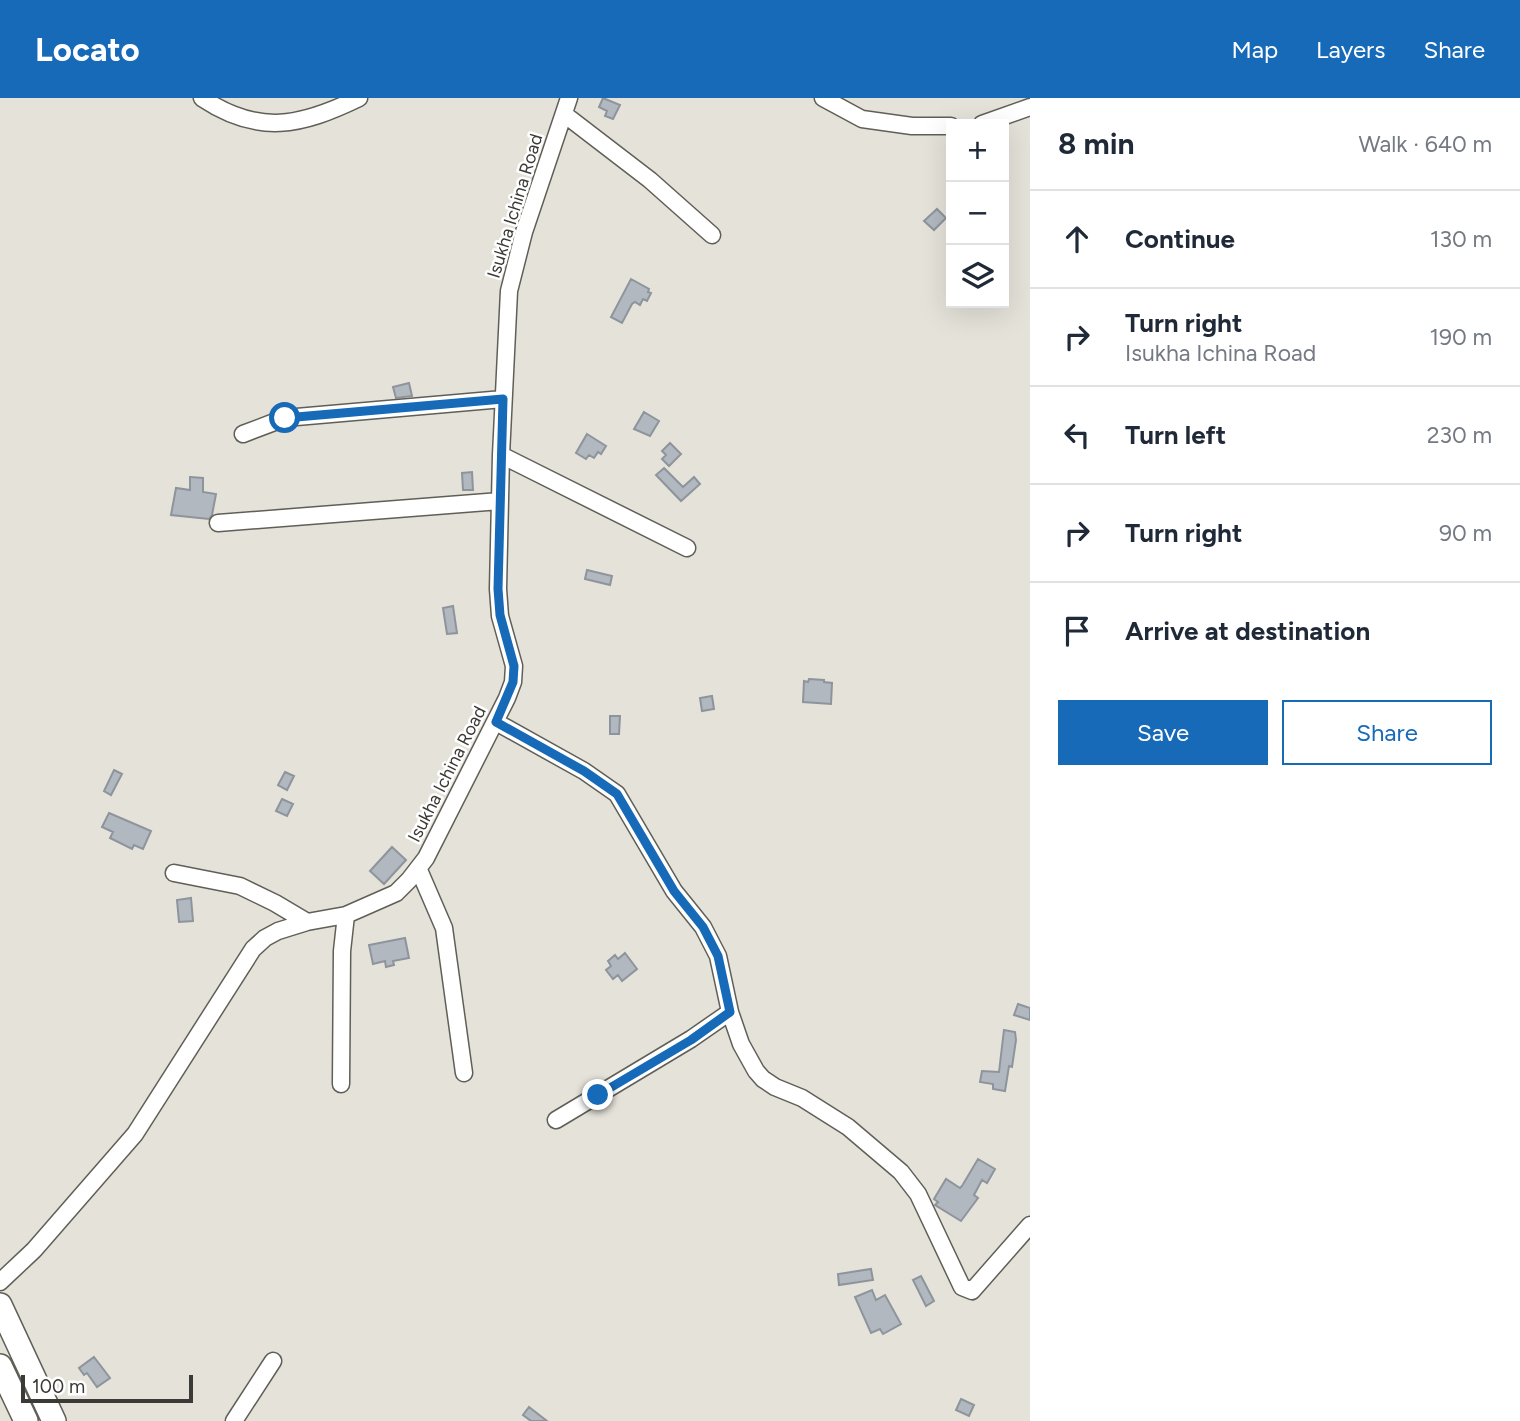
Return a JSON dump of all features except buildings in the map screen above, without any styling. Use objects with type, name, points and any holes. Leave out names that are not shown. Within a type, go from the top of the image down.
[{"type":"highway","points":[[0,1305],[54,1421]]},
{"type":"highway","points":[[0,1366],[26,1421]]},
{"type":"street","points":[[202,98],[245,120],[268,125],[304,120],[359,98]]},
{"type":"street","name":"Isukha Ichina Road","points":[[0,1282],[34,1250],[135,1134],[253,949],[271,935],[307,922],[346,915],[396,893],[419,870],[496,722],[513,682],[514,666],[500,615],[498,589],[500,456],[509,291],[524,232],[569,98]]},
{"type":"street","points":[[823,98],[862,119],[912,126],[946,126]]},
{"type":"street","points":[[996,119],[1030,107]]},
{"type":"street","points":[[564,114],[650,180],[712,235]]},
{"type":"street","points":[[243,435],[285,418],[503,399]]},
{"type":"street","points":[[500,456],[687,548]]},
{"type":"street","points":[[218,523],[500,501]]},
{"type":"street","points":[[496,722],[584,771],[617,794],[674,891],[703,927],[718,956],[730,1012],[741,1044],[763,1079],[802,1098],[848,1127],[901,1171],[918,1194],[962,1287],[972,1291],[1030,1225]]},
{"type":"street","points":[[419,870],[444,929],[464,1073]]},
{"type":"street","points":[[174,873],[240,886],[307,922]]},
{"type":"street","points":[[341,1084],[342,951],[346,915]]},
{"type":"street","points":[[556,1120],[691,1040],[730,1012]]},
{"type":"street","points":[[234,1421],[273,1361]]},
{"type":"route","points":[[285,418],[503,399],[498,589],[500,615],[514,666],[513,682],[496,722],[606,784],[617,794],[674,891],[703,927],[718,956],[730,1012],[691,1040],[598,1095]]}]
